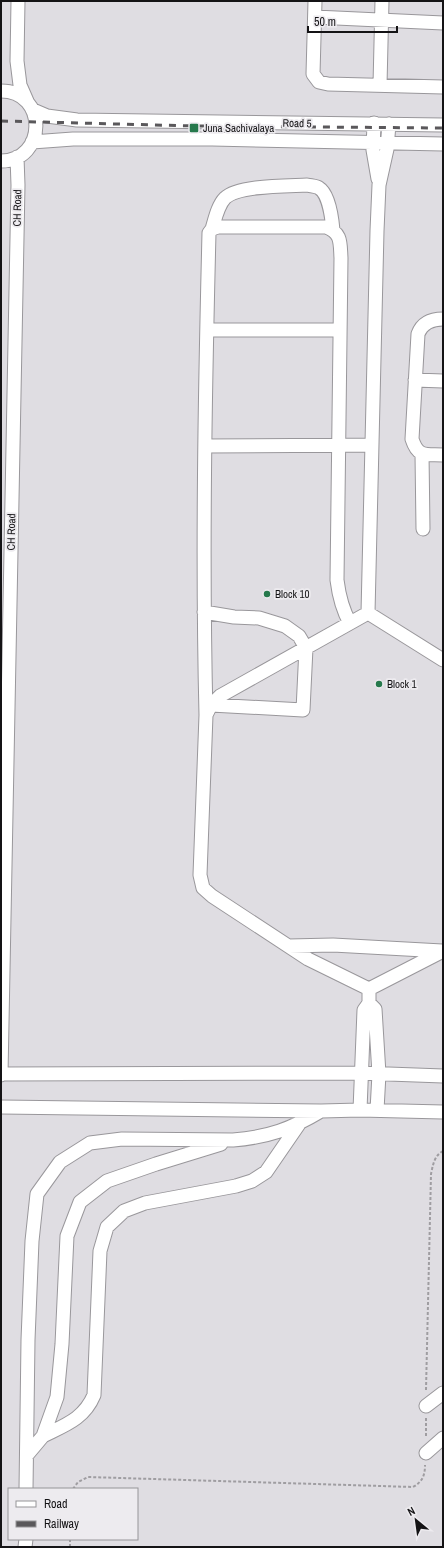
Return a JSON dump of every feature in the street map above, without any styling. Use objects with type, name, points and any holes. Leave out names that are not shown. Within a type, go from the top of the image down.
[{"type":"street","points":[[1,160],[6,161],[17,157],[26,151],[36,132],[36,121],[20,85],[17,61],[18,1]]},
{"type":"street","points":[[316,1],[313,74],[319,82],[328,84],[443,87]]},
{"type":"street","points":[[380,85],[380,20],[382,1]]},
{"type":"street","points":[[315,17],[443,23]]},
{"type":"street","name":"Road 5","points":[[1,92],[7,91],[18,95],[30,106],[47,116],[77,120],[443,125]]},
{"type":"street","points":[[374,124],[373,143],[379,185]]},
{"type":"street","points":[[368,613],[376,231],[379,185],[387,149],[389,124]]},
{"type":"street","name":"Road 5","points":[[32,142],[72,139],[212,139],[443,144]]},
{"type":"street","name":"CH Road","points":[[1,1074],[18,201],[17,157]]},
{"type":"street","points":[[350,623],[343,612],[337,580],[340,330],[340,247],[338,236],[333,230],[328,203],[324,194],[321,189],[315,186],[307,185],[236,191],[226,197],[222,203],[212,229],[209,232],[204,446],[204,612],[209,710],[200,875],[204,888],[212,896],[308,959],[369,989]]},
{"type":"street","points":[[212,229],[218,227],[326,228],[333,230]]},
{"type":"street","points":[[443,320],[427,322],[420,327],[418,334],[412,439],[416,450],[422,454],[443,455]]},
{"type":"street","points":[[207,330],[340,330]]},
{"type":"street","points":[[415,380],[443,381]]},
{"type":"street","points":[[204,446],[372,445]]},
{"type":"street","points":[[422,454],[423,529]]},
{"type":"street","points":[[204,612],[234,617],[260,618],[285,626],[299,636],[306,648],[303,710],[209,710]]},
{"type":"street","points":[[209,710],[220,696],[368,613]]},
{"type":"street","points":[[368,613],[441,656]]},
{"type":"street","points":[[289,946],[341,946],[443,951]]},
{"type":"street","points":[[369,989],[443,951]]},
{"type":"street","points":[[360,1110],[364,1010],[369,1003],[369,989]]},
{"type":"street","points":[[369,1003],[375,1009],[379,1074],[377,1110]]},
{"type":"street","points":[[1,1074],[361,1073],[443,1076]]},
{"type":"street","points":[[1,1107],[321,1111],[377,1110],[443,1112]]},
{"type":"street","points":[[26,1488],[28,1340],[31,1256],[37,1194],[60,1162],[90,1143],[122,1139],[252,1139],[271,1135],[299,1124],[321,1111]]},
{"type":"street","points":[[43,1436],[82,1415],[90,1406],[94,1395],[100,1251],[107,1227],[124,1211],[145,1203],[236,1186],[252,1181],[266,1172],[299,1124]]},
{"type":"street","points":[[27,1455],[43,1436],[57,1397],[62,1344],[67,1236],[80,1202],[107,1181],[233,1140]]},
{"type":"street","points":[[426,1406],[443,1393]]},
{"type":"street","points":[[426,1452],[443,1438]]},
{"type":"path","points":[[74,1488],[78,1482],[88,1477],[413,1487],[420,1483],[425,1474],[426,1452],[431,1174],[433,1161],[443,1151]]},
{"type":"railway","points":[[1,121],[195,126],[443,128]]},
{"type":"place","name":"Juna Sachivalaya","points":[[194,128]]},
{"type":"place","name":"Block 10","points":[[267,594]]},
{"type":"place","name":"Block 1","points":[[379,684]]}]
